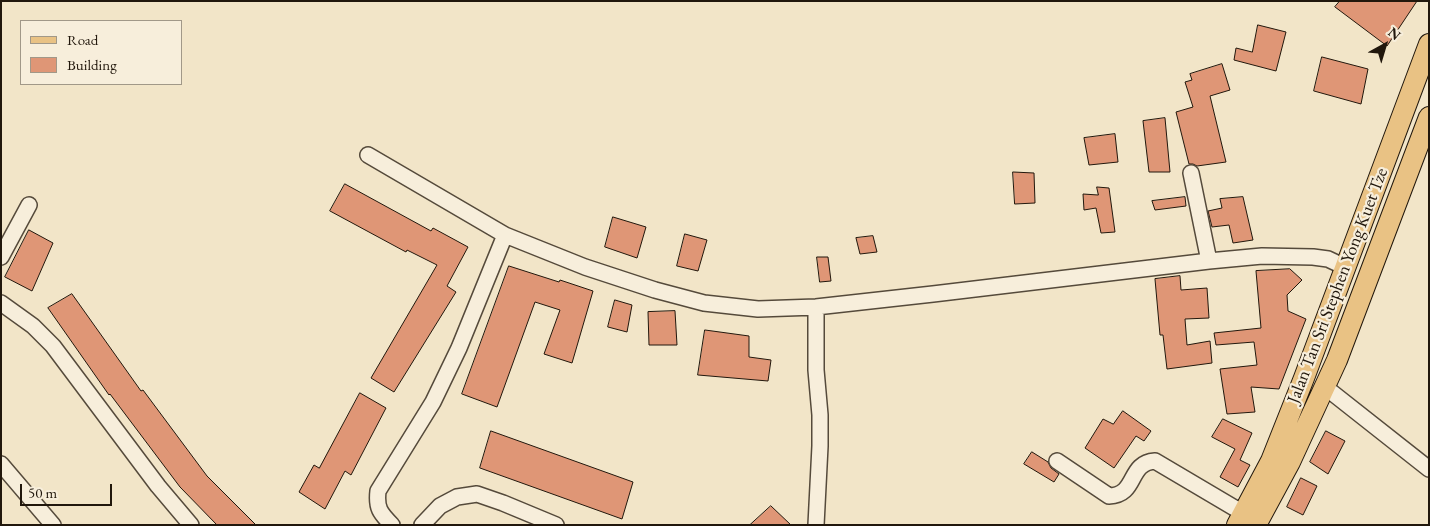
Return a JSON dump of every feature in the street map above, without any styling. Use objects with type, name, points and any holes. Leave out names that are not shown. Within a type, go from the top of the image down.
[{"type":"main road","name":"Jalan Tan Sri Stephen Yong Kuet Tze","points":[[1245,521],[1296,397],[1429,44]]},
{"type":"main road","name":"Jalan Tan Sri Stephen Yong Kuet Tze","points":[[1245,521],[1290,462],[1325,387],[1429,118]]},
{"type":"main road","points":[[1296,397],[1307,388],[1325,387]]},
{"type":"street","points":[[368,156],[506,235],[586,267],[655,290],[704,303],[758,309],[816,307],[1262,256],[1313,257],[1328,259],[1345,267]]},
{"type":"street","points":[[1191,173],[1209,261]]},
{"type":"street","points":[[1,257],[29,205]]},
{"type":"street","points":[[392,525],[382,516],[377,503],[378,491],[433,402],[459,348],[506,235]]},
{"type":"street","points":[[1,303],[33,326],[54,346],[158,486],[191,525]]},
{"type":"street","points":[[816,307],[815,362],[820,415],[816,525]]},
{"type":"street","points":[[1325,387],[1426,462]]},
{"type":"street","points":[[1057,461],[1109,496],[1117,496],[1125,492],[1140,466],[1148,461],[1155,461],[1245,521]]},
{"type":"street","points":[[1,464],[53,525]]},
{"type":"street","points":[[422,525],[440,506],[457,497],[477,494],[556,525]]},
{"type":"building","points":[[1340,1],[1417,1],[1387,46],[1335,7]]},
{"type":"building","points":[[1258,25],[1286,32],[1276,71],[1234,60],[1236,48],[1252,52]]},
{"type":"building","points":[[1322,57],[1368,69],[1361,104],[1314,91]]},
{"type":"building","points":[[1222,64],[1230,90],[1210,96],[1226,162],[1197,166],[1189,164],[1176,112],[1193,107],[1185,82],[1192,80],[1190,74]]},
{"type":"building","points":[[1165,118],[1170,172],[1149,172],[1143,121]]},
{"type":"building","points":[[1115,134],[1118,162],[1089,165],[1084,138]]},
{"type":"building","points":[[1013,172],[1034,173],[1035,203],[1015,204]]},
{"type":"building","points":[[345,184],[431,231],[433,228],[468,247],[447,286],[456,292],[394,392],[371,378],[437,265],[407,250],[406,252],[330,211]]},
{"type":"building","points":[[1097,187],[1109,188],[1115,232],[1101,233],[1096,208],[1084,210],[1083,194],[1098,195]]},
{"type":"building","points":[[1185,197],[1186,206],[1155,210],[1152,201]]},
{"type":"building","points":[[1243,197],[1253,240],[1233,243],[1229,225],[1212,227],[1208,211],[1222,208],[1220,199]]},
{"type":"building","points":[[613,217],[646,227],[637,258],[605,247]]},
{"type":"building","points":[[29,230],[53,243],[32,291],[5,277]]},
{"type":"building","points":[[685,234],[707,240],[698,271],[677,266]]},
{"type":"building","points":[[873,236],[877,252],[860,254],[856,238]]},
{"type":"building","points":[[817,257],[828,257],[831,281],[820,282]]},
{"type":"building","points":[[509,266],[593,291],[572,363],[544,354],[560,310],[535,302],[497,407],[462,394]]},
{"type":"building","points":[[1290,269],[1302,280],[1287,295],[1288,311],[1306,319],[1279,389],[1251,387],[1255,412],[1227,414],[1220,369],[1257,365],[1254,342],[1216,345],[1214,333],[1261,328],[1256,271]]},
{"type":"building","points":[[1180,276],[1181,290],[1207,288],[1209,318],[1185,319],[1187,345],[1210,341],[1212,363],[1167,369],[1163,335],[1160,335],[1155,279]]},
{"type":"building","points":[[72,294],[141,391],[143,390],[207,476],[256,525],[217,525],[180,487],[109,395],[48,308]]},
{"type":"building","points":[[615,300],[632,305],[627,332],[608,327]]},
{"type":"building","points":[[675,311],[677,345],[649,345],[648,312]]},
{"type":"building","points":[[705,330],[749,336],[749,357],[771,360],[768,381],[698,375]]},
{"type":"building","points":[[360,393],[386,408],[351,475],[345,471],[325,509],[299,492],[314,465],[319,468]]},
{"type":"building","points":[[1123,411],[1151,431],[1144,441],[1136,436],[1114,468],[1085,448],[1103,419],[1113,424]]},
{"type":"building","points":[[1223,419],[1252,433],[1240,460],[1250,465],[1238,487],[1220,477],[1235,449],[1212,437]]},
{"type":"building","points":[[491,431],[633,482],[622,519],[480,468]]},
{"type":"building","points":[[1326,431],[1345,441],[1328,474],[1310,462]]},
{"type":"building","points":[[1032,452],[1048,462],[1051,468],[1059,474],[1054,482],[1024,464]]},
{"type":"building","points":[[1301,478],[1317,486],[1303,515],[1287,507]]},
{"type":"building","points":[[771,506],[791,525],[750,525]]}]
